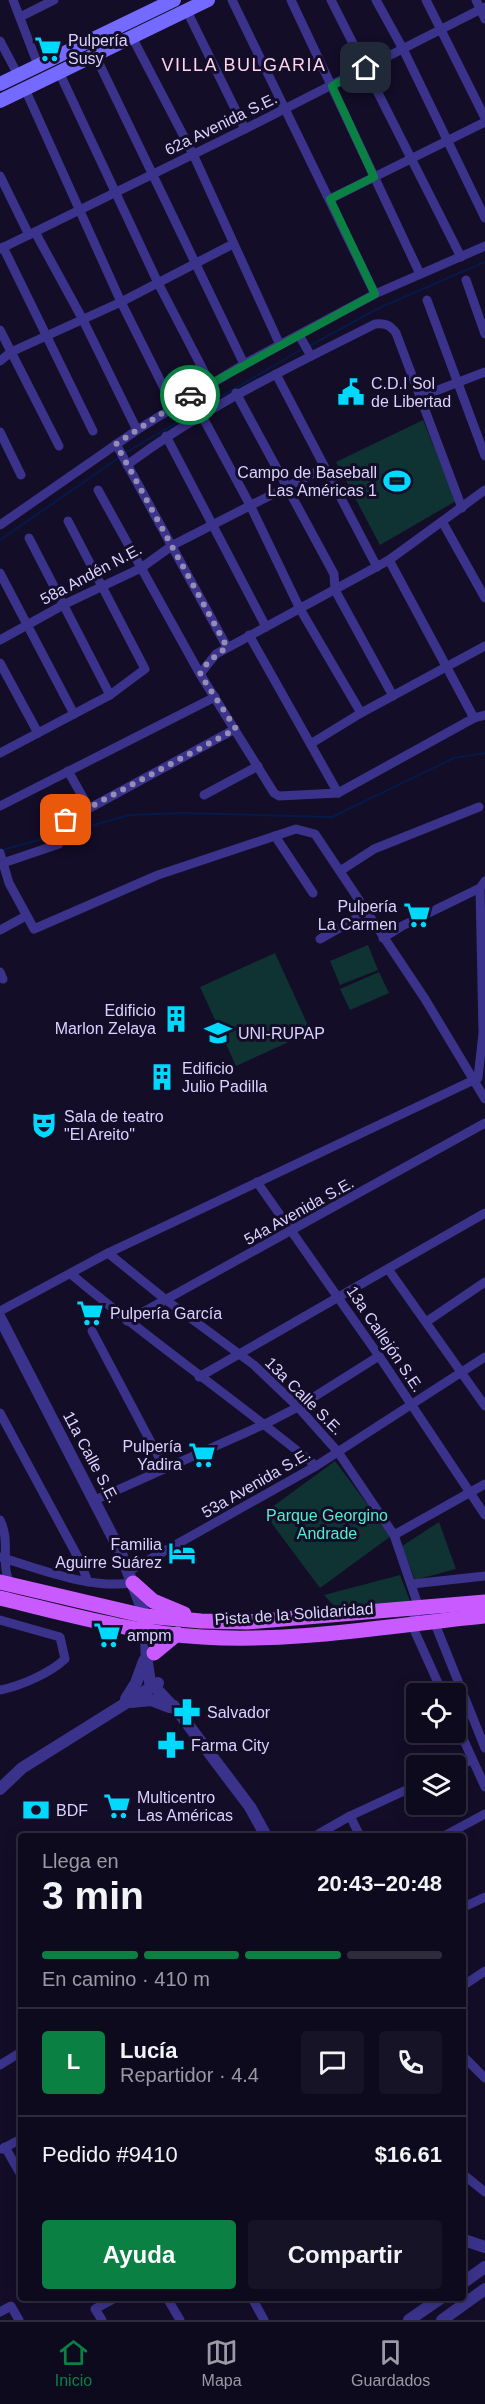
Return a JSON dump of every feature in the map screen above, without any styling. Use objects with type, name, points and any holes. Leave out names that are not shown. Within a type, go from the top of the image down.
[{"type":"main road","points":[[0,84],[174,0]]},
{"type":"main road","points":[[0,101],[208,0]]},
{"type":"main road","points":[[131,1577],[153,1601],[201,1621]]},
{"type":"main road","name":"Pista de la Solidaridad","points":[[5,1583],[145,1616],[201,1621],[247,1622],[485,1602]]},
{"type":"main road","name":"Pista de la Solidaridad","points":[[0,1598],[130,1629],[247,1638],[485,1616]]},
{"type":"main road","points":[[130,1629],[141,1639],[149,1652],[177,1634]]},
{"type":"street","points":[[13,0],[38,65]]},
{"type":"street","points":[[20,16],[54,0]]},
{"type":"street","points":[[232,0],[375,294]]},
{"type":"street","points":[[291,0],[420,274]]},
{"type":"street","points":[[331,0],[461,257]]},
{"type":"street","points":[[376,0],[403,49],[485,218]]},
{"type":"street","points":[[426,0],[485,118]]},
{"type":"street","points":[[476,0],[483,8],[485,19]]},
{"type":"street","name":"62a Avenida S.E.","points":[[2,248],[286,109],[483,8]]},
{"type":"street","points":[[187,10],[245,129]]},
{"type":"street","points":[[132,37],[194,154],[280,345]]},
{"type":"street","points":[[0,41],[18,75]]},
{"type":"street","points":[[95,55],[195,266],[244,363]]},
{"type":"street","points":[[59,72],[158,283],[210,383]]},
{"type":"street","points":[[24,89],[121,302],[173,406]]},
{"type":"street","points":[[330,199],[485,122]]},
{"type":"street","points":[[0,176],[83,320],[136,430]]},
{"type":"street","points":[[0,361],[11,352],[195,266],[233,244]]},
{"type":"street","points":[[126,463],[236,393],[276,374],[305,346],[375,294],[485,246]]},
{"type":"street","points":[[2,248],[93,432]]},
{"type":"street","points":[[466,280],[485,334]]},
{"type":"street","points":[[427,300],[485,456]]},
{"type":"street","points":[[0,525],[118,448],[136,430],[244,363],[280,345],[305,346],[384,323],[396,333],[462,508]]},
{"type":"street","points":[[0,330],[59,446]]},
{"type":"street","points":[[420,397],[485,372]]},
{"type":"street","points":[[276,374],[377,567]]},
{"type":"street","points":[[236,393],[334,574],[335,590],[393,696]]},
{"type":"street","points":[[201,414],[250,505],[300,609],[361,713]]},
{"type":"street","points":[[0,432],[21,475]]},
{"type":"street","points":[[166,436],[267,627]]},
{"type":"street","points":[[118,448],[227,647]]},
{"type":"street","name":"58a Andén N.E.","points":[[0,640],[65,604],[141,568],[173,546],[324,468]]},
{"type":"street","points":[[98,490],[200,674],[274,793],[284,797],[338,793],[474,718],[485,715]]},
{"type":"street","points":[[200,674],[208,662],[227,647],[390,560],[485,490]]},
{"type":"street","points":[[0,753],[110,695],[144,672],[145,666],[68,521]]},
{"type":"street","points":[[443,523],[485,598]]},
{"type":"street","points":[[29,538],[110,695]]},
{"type":"street","points":[[390,560],[474,718]]},
{"type":"street","points":[[0,573],[74,714]]},
{"type":"street","points":[[249,635],[312,743],[338,793]]},
{"type":"street","points":[[312,743],[361,713],[485,646]]},
{"type":"street","points":[[0,663],[38,733]]},
{"type":"street","points":[[0,806],[214,697]]},
{"type":"street","points":[[66,820],[236,729]]},
{"type":"street","points":[[204,795],[258,766]]},
{"type":"street","points":[[68,771],[89,808]]},
{"type":"street","points":[[340,871],[374,849],[479,807]]},
{"type":"street","points":[[59,844],[1,859],[9,883],[34,929],[158,875],[296,829],[315,834],[425,999],[485,1099]]},
{"type":"street","points":[[274,836],[313,893]]},
{"type":"street","points":[[0,1311],[108,1253],[478,1078],[484,1032],[482,885],[383,938]]},
{"type":"street","points":[[320,939],[366,913]]},
{"type":"street","points":[[0,930],[26,916]]},
{"type":"street","name":"54a Avenida S.E.","points":[[127,1322],[293,1232],[485,1123]]},
{"type":"street","name":"13a Callejón S.E.","points":[[257,1182],[379,1356],[485,1515]]},
{"type":"street","points":[[199,1377],[339,1299],[485,1213]]},
{"type":"street","name":"13a Calle S.E.","points":[[108,1253],[238,1356],[254,1365],[298,1407],[338,1452],[394,1534],[419,1608]]},
{"type":"street","points":[[388,1269],[485,1406]]},
{"type":"street","points":[[71,1274],[127,1322],[265,1424],[316,1466]]},
{"type":"street","points":[[426,1322],[485,1282]]},
{"type":"street","name":"11a Calle S.E.","points":[[0,1318],[95,1500],[131,1577],[150,1632],[149,1652],[156,1684]]},
{"type":"street","points":[[93,1331],[164,1467]]},
{"type":"street","points":[[95,1500],[164,1467],[265,1424],[298,1407],[379,1356]]},
{"type":"street","name":"53a Avenida S.E.","points":[[131,1577],[316,1466],[485,1357]]},
{"type":"street","points":[[0,1413],[80,1562],[88,1582]]},
{"type":"street","points":[[394,1534],[485,1484]]},
{"type":"street","points":[[0,1520],[5,1541],[2,1558],[5,1583]]},
{"type":"street","points":[[2,1558],[88,1582],[114,1585],[131,1577]]},
{"type":"street","points":[[412,1584],[485,1576]]},
{"type":"street","points":[[438,1683],[411,1623],[419,1608],[434,1621],[456,1683]]},
{"type":"street","points":[[0,1620],[60,1637],[65,1659],[58,1666],[11,1688],[0,1690]]},
{"type":"street","points":[[121,1704],[133,1689],[149,1652]]},
{"type":"street","points":[[0,1789],[21,1768],[156,1684],[250,1807],[264,1833]]},
{"type":"street","points":[[121,1704],[151,1700],[178,1712]]},
{"type":"street","points":[[466,1708],[485,1748]]},
{"type":"street","points":[[465,1743],[485,1787]]},
{"type":"street","points":[[466,1763],[472,1760]]},
{"type":"street","points":[[318,1833],[406,1790]]},
{"type":"street","points":[[450,1833],[485,1814]]},
{"type":"street","points":[[350,1816],[358,1833]]},
{"type":"street","points":[[466,1906],[485,1897]]},
{"type":"street","points":[[466,1983],[485,1971]]},
{"type":"street","points":[[0,2065],[18,2054]]},
{"type":"street","points":[[466,2059],[483,2073]]},
{"type":"street","points":[[18,2141],[3,2149],[18,2171]]},
{"type":"street","points":[[466,2177],[485,2192]]},
{"type":"street","points":[[466,2241],[485,2247]]},
{"type":"street","points":[[466,2281],[485,2267]]},
{"type":"street","points":[[442,2320],[485,2289]]},
{"type":"street","points":[[102,2320],[95,2309],[110,2301]]},
{"type":"street","points":[[169,2301],[180,2320]]},
{"type":"street","points":[[254,2301],[264,2320]]},
{"type":"street","points":[[409,2320],[437,2301]]},
{"type":"street","points":[[0,2312],[11,2306],[19,2320]]},
{"type":"green space","name":"Campo de Baseball Las Américas 1","points":[[423,420],[456,501],[380,545],[336,462]]},
{"type":"green space","points":[[368,945],[378,970],[340,985],[330,961]]},
{"type":"green space","points":[[275,953],[311,1032],[236,1066],[200,987]]},
{"type":"green space","points":[[379,972],[389,993],[350,1010],[340,989]]},
{"type":"green space","name":"Parque Georgino Andrade","points":[[335,1461],[391,1536],[320,1588],[264,1513]]},
{"type":"green space","points":[[439,1522],[456,1569],[415,1580],[402,1546]]},
{"type":"green space","points":[[400,1575],[410,1601],[335,1607],[324,1595]]},
{"type":"waterway","points":[[309,346],[379,308],[485,262]]},
{"type":"waterway","points":[[125,453],[304,348]]},
{"type":"waterway","points":[[0,540],[120,457]]},
{"type":"waterway","points":[[2,850],[130,815],[183,813],[332,817],[454,758],[485,753]]},
{"type":"way so far","points":[[66,820],[236,729],[200,674],[208,662],[227,647],[116,444],[190,395]]},
{"type":"place","name":"Pulpería Susy","points":[[48,49]]},
{"type":"place","name":"C.D.I Sol de Libertad","points":[[351,392]]},
{"type":"place","name":"Campo de Baseball Las Américas 1","points":[[397,481]]},
{"type":"place","name":"Pulpería La Carmen","points":[[417,915]]},
{"type":"place","name":"Edificio Marlon Zelaya","points":[[176,1019]]},
{"type":"place","name":"UNI-RUPAP","points":[[218,1033]]},
{"type":"place","name":"Edificio Julio Padilla","points":[[162,1077]]},
{"type":"place","name":"Sala de teatro \"El Areito\"","points":[[44,1125]]},
{"type":"place","name":"Pulpería García","points":[[90,1313]]},
{"type":"place","name":"Pulpería Yadira","points":[[202,1455]]},
{"type":"place","name":"Familia Aguirre Suárez","points":[[182,1553]]},
{"type":"place","name":"ampm","points":[[107,1635]]},
{"type":"place","name":"Salvador","points":[[187,1712]]},
{"type":"place","name":"Farma City","points":[[171,1745]]},
{"type":"place","name":"Multicentro Las Américas","points":[[117,1806]]},
{"type":"place","name":"BDF","points":[[36,1810]]},
{"type":"district","name":"VILLA BULGARIA","points":[[244,65]]},
{"type":"route","points":[[190,395],[244,363],[375,294],[330,199],[374,177],[332,86],[366,68]]}]
